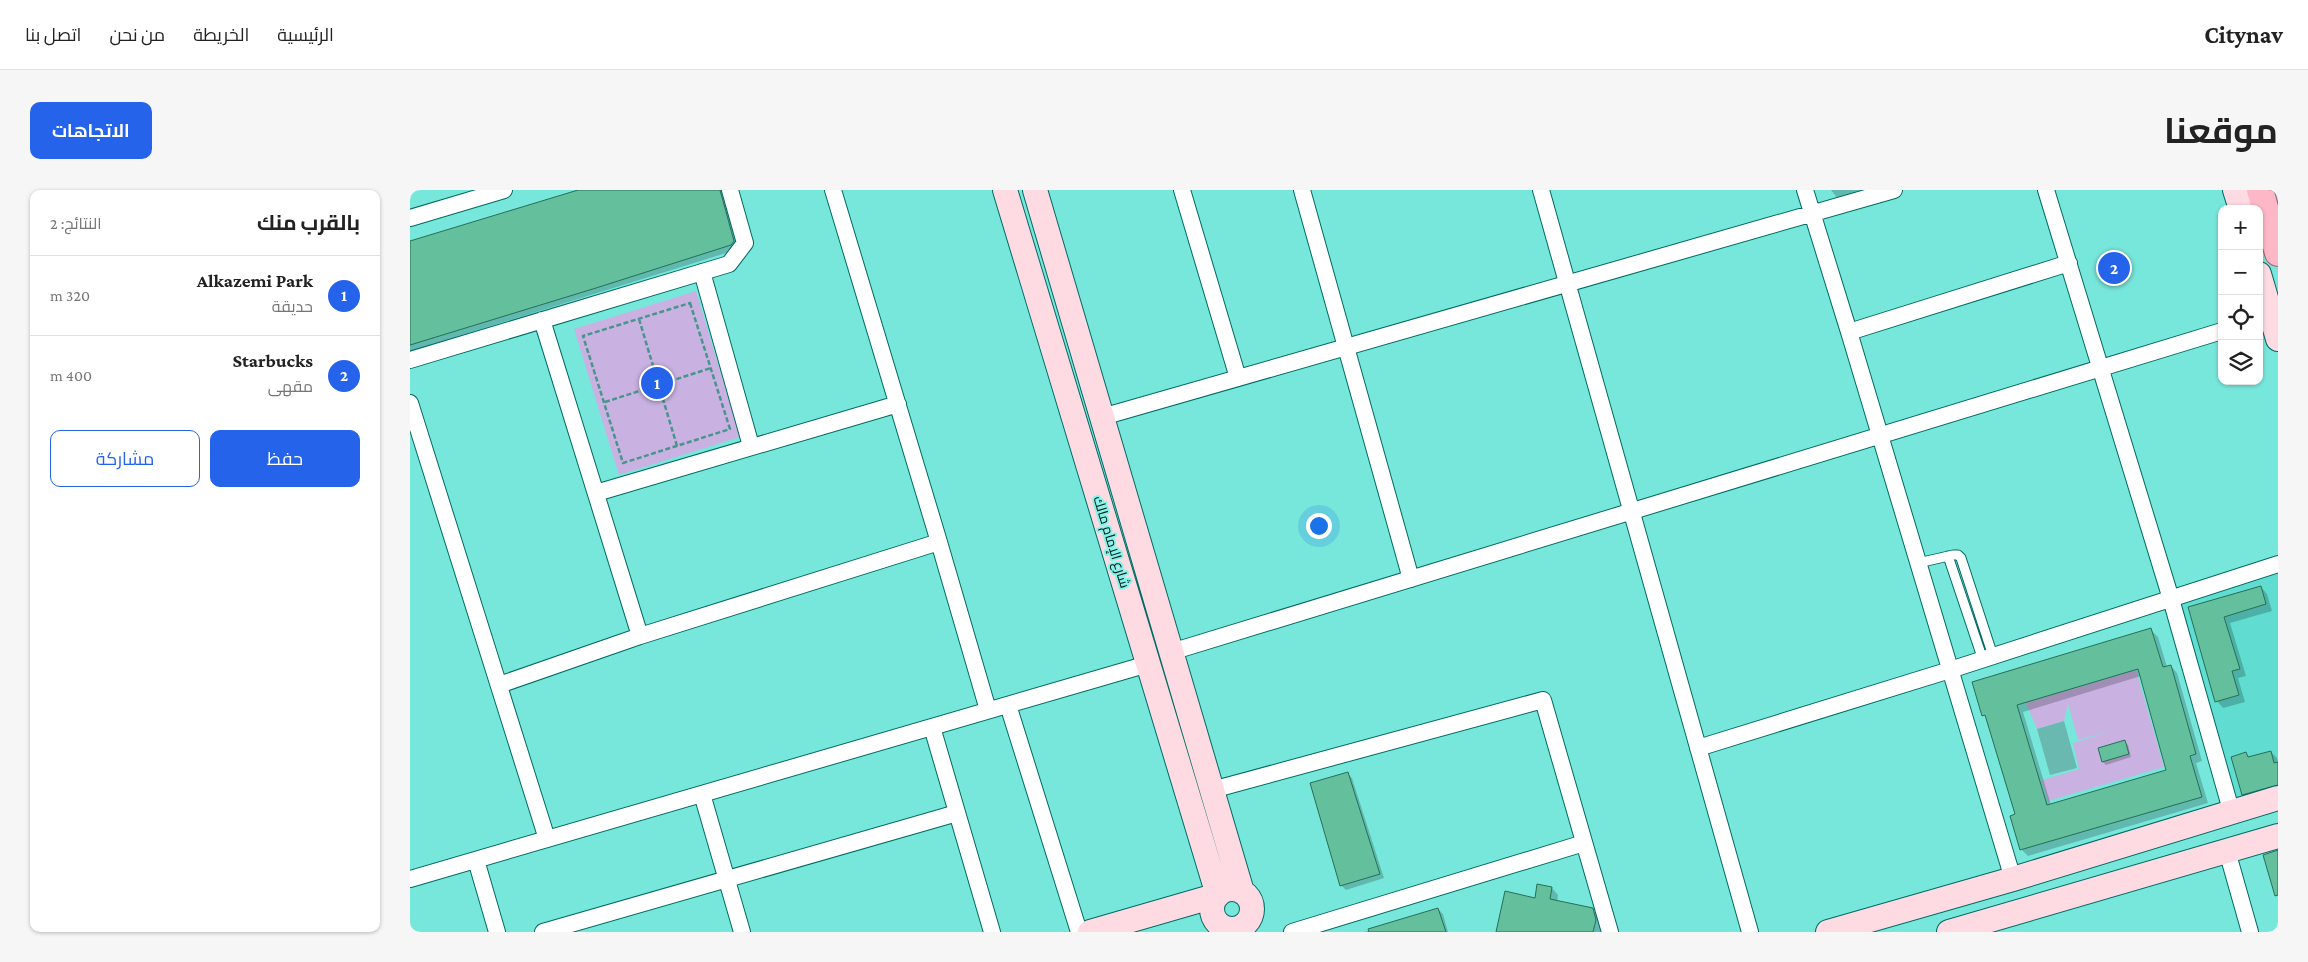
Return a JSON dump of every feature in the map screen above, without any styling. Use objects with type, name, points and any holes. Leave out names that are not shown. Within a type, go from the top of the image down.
[{"type":"main road","points":[[2260,190],[2278,253]]},
{"type":"street","points":[[410,218],[504,190]]},
{"type":"street","points":[[410,360],[729,264],[745,243],[730,190]]},
{"type":"street","points":[[833,190],[940,542],[988,710]]},
{"type":"street","name":"شارع الإمام مالك","points":[[1005,190],[1218,895]]},
{"type":"street","name":"شارع الإمام مالك","points":[[1035,190],[1242,892]]},
{"type":"street","points":[[1182,190],[1238,378]]},
{"type":"street","points":[[1302,190],[1411,579]]},
{"type":"street","points":[[1541,190],[1750,932]]},
{"type":"street","points":[[1805,190],[2013,879]]},
{"type":"street","points":[[1102,418],[1894,190]]},
{"type":"street","points":[[2046,190],[2102,368],[2232,810]]},
{"type":"street","points":[[2235,190],[2240,205]]},
{"type":"street","points":[[1849,332],[2069,263]]},
{"type":"street","points":[[702,272],[751,446]]},
{"type":"street","points":[[2262,295],[2265,318],[2278,339]]},
{"type":"street","points":[[1042,310],[1068,302]]},
{"type":"street","points":[[542,320],[640,636]]},
{"type":"street","points":[[1171,652],[2218,332]]},
{"type":"street","points":[[410,403],[547,839]]},
{"type":"street","points":[[596,493],[898,404]]},
{"type":"street","points":[[499,685],[640,636],[940,542]]},
{"type":"street","points":[[1698,748],[1988,658],[2278,564]]},
{"type":"street","points":[[410,879],[1148,664]]},
{"type":"street","points":[[1212,790],[1542,700],[1610,932]]},
{"type":"street","points":[[1008,704],[1079,932]]},
{"type":"street","points":[[932,727],[992,932]]},
{"type":"street","points":[[702,794],[742,932]]},
{"type":"street","points":[[1828,932],[1893,923],[2013,879],[2232,810],[2278,798]]},
{"type":"street","points":[[543,932],[957,813]]},
{"type":"street","points":[[1949,932],[2005,924],[2278,836]]},
{"type":"street","points":[[1292,932],[1584,843]]},
{"type":"street","points":[[2227,851],[2250,932]]},
{"type":"street","points":[[476,860],[497,932]]},
{"type":"street","points":[[1090,932],[1218,895],[1229,889],[1242,892],[1250,902],[1253,924],[1217,930],[1212,906],[1218,895]]},
{"type":"lane","points":[[1918,563],[1948,556],[1958,555],[1962,558],[1988,658]]},
{"type":"path","points":[[690,303],[711,368],[730,429],[623,462],[583,336],[690,303]]},
{"type":"path","points":[[639,318],[677,446]]},
{"type":"path","points":[[605,402],[711,368]]},
{"type":"shaded area","points":[[696,291],[740,437],[619,475],[574,329]]},
{"type":"shaded area","points":[[2278,572],[2278,794],[2228,809],[2164,606]]},
{"type":"shaded area","points":[[2136,670],[2164,767],[2048,801],[2042,780],[2079,769],[2073,743],[2109,732],[2078,740],[2068,704],[2064,721],[2037,729],[2026,703]]},
{"type":"water","points":[[2064,721],[2077,768],[2050,775],[2037,729]]},
{"type":"building","points":[[578,190],[720,190],[734,241],[731,245],[410,345],[410,241]]},
{"type":"building","points":[[2261,586],[2266,604],[2224,617],[2240,669],[2232,671],[2239,695],[2215,702],[2188,607]]},
{"type":"building","points":[[2151,628],[2163,667],[2171,665],[2196,754],[2190,756],[2202,797],[2020,850],[2010,816],[2015,814],[1985,715],[1982,716],[1972,682]],"holes":[[[2138,669],[2166,770],[2047,805],[2017,705]]]},
{"type":"building","points":[[2125,740],[2129,754],[2102,762],[2098,748]]},
{"type":"building","points":[[2271,751],[2274,763],[2278,762],[2278,785],[2242,795],[2231,757],[2246,752],[2248,757]]},
{"type":"building","points":[[1348,772],[1380,874],[1340,886],[1310,783]]},
{"type":"building","points":[[2278,850],[2278,895],[2275,896],[2263,855]]},
{"type":"building","points":[[1537,884],[1552,887],[1550,899],[1593,908],[1596,920],[1593,932],[1496,932],[1505,891],[1535,898]]},
{"type":"building","points":[[1438,908],[1446,932],[1369,932],[1368,929]]},
{"type":"place","name":"Starbucks","points":[[2114,268]]},
{"type":"place","name":"Alkazemi Park","points":[[657,383]]}]
